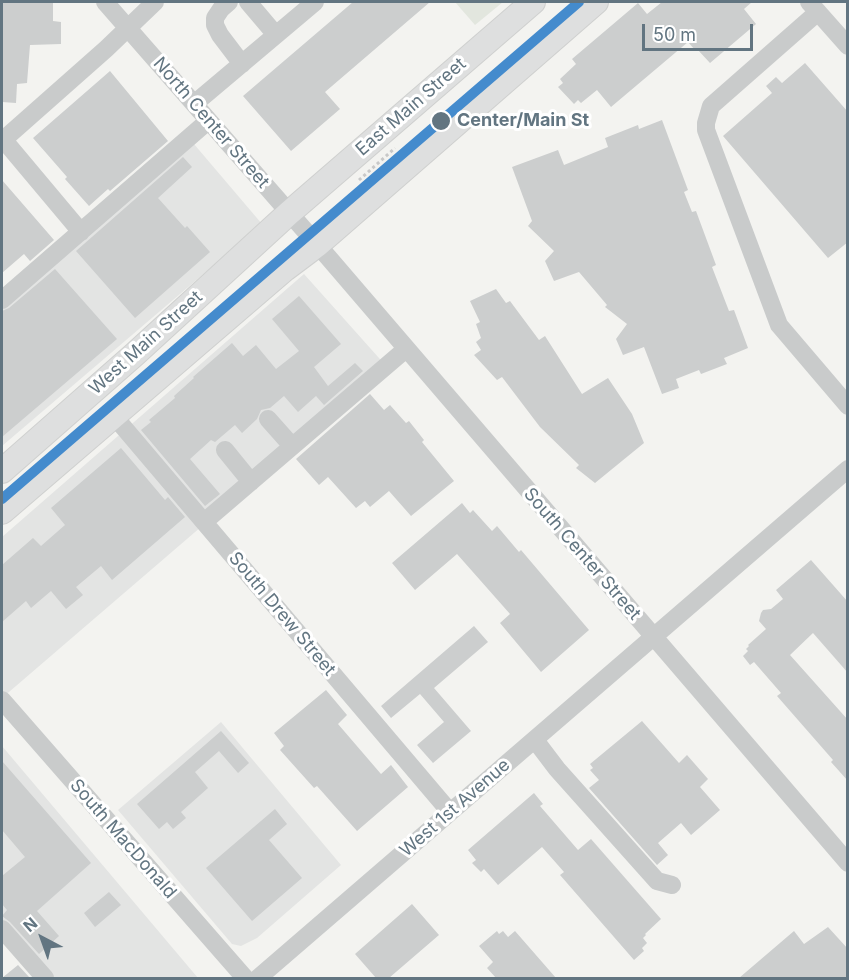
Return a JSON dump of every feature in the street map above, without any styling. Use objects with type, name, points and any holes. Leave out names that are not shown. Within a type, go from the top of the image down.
[{"type":"main road","name":"East Main Street","points":[[289,213],[533,2]]},
{"type":"main road","points":[[317,244],[596,2]]},
{"type":"main road","name":"West Main Street","points":[[2,471],[135,354],[289,213]]},
{"type":"main road","name":"West Main Street","points":[[2,512],[317,244]]},
{"type":"street","name":"North Center Street","points":[[105,2],[317,244]]},
{"type":"street","points":[[81,232],[2,140],[106,49],[155,2]]},
{"type":"street","points":[[230,2],[215,18],[215,25],[242,64]]},
{"type":"street","points":[[248,2],[276,35]]},
{"type":"street","points":[[194,104],[315,2]]},
{"type":"street","points":[[848,46],[814,7],[711,106],[705,123],[779,325],[848,406]]},
{"type":"street","points":[[2,300],[208,121]]},
{"type":"street","name":"South Center Street","points":[[317,244],[848,863]]},
{"type":"street","points":[[204,522],[406,349]]},
{"type":"street","name":"South Drew Street","points":[[114,416],[450,812]]},
{"type":"street","points":[[267,419],[292,446]]},
{"type":"street","points":[[225,450],[250,482]]},
{"type":"street","name":"West 1st Avenue","points":[[258,978],[848,468]]},
{"type":"street","name":"South MacDonald","points":[[2,700],[245,978]]},
{"type":"street","points":[[535,740],[557,769],[657,881],[672,885]]},
{"type":"street","points":[[2,929],[45,978]]},
{"type":"shaded area","points":[[455,2],[503,2],[475,25]]},
{"type":"shaded area","points":[[188,137],[262,224],[2,446],[2,298]]},
{"type":"shaded area","points":[[304,274],[387,367],[2,698],[2,537]]},
{"type":"shaded area","points":[[221,722],[341,865],[257,938],[241,946],[232,944],[118,810]]},
{"type":"shaded area","points":[[2,746],[198,978],[44,978],[2,929]]},
{"type":"building","points":[[2,2],[53,2],[53,21],[61,22],[61,44],[30,45],[27,83],[17,84],[16,103],[2,102]]},
{"type":"building","points":[[353,2],[430,2],[325,92],[340,109],[291,151],[243,96]]},
{"type":"building","points":[[662,2],[752,2],[744,9],[756,24],[710,63],[688,42],[611,107],[597,90],[581,103],[578,100],[574,104],[558,87],[563,83],[560,79],[576,64],[572,59],[638,3],[647,14]]},
{"type":"building","points":[[805,63],[848,112],[848,242],[828,258],[723,136],[772,93],[766,86],[776,77],[782,83]]},
{"type":"building","points":[[110,71],[168,141],[89,206],[33,138]]},
{"type":"building","points":[[662,120],[688,190],[684,192],[692,212],[696,211],[716,265],[712,267],[729,311],[734,310],[748,348],[724,358],[727,364],[701,374],[699,370],[676,379],[679,388],[662,394],[644,347],[623,355],[616,339],[627,324],[605,307],[607,305],[579,272],[554,281],[545,261],[554,251],[528,226],[532,221],[512,167],[558,150],[564,165],[608,147],[605,138],[638,125],[639,129]]},
{"type":"building","points":[[183,157],[192,167],[158,198],[210,252],[135,318],[76,251]]},
{"type":"building","points":[[2,180],[54,240],[30,261],[24,254],[2,273]]},
{"type":"building","points":[[55,269],[117,339],[2,437],[2,311],[9,308]]},
{"type":"building","points":[[496,289],[506,303],[510,301],[539,340],[545,336],[582,394],[608,378],[632,414],[644,443],[595,483],[576,468],[579,465],[540,427],[502,377],[497,380],[474,355],[481,350],[476,342],[481,338],[476,324],[480,322],[470,301]]},
{"type":"building","points":[[299,296],[341,344],[314,367],[328,386],[355,363],[363,371],[324,405],[316,396],[298,412],[284,396],[270,408],[261,410],[257,419],[242,433],[235,425],[215,442],[211,440],[190,459],[220,494],[205,506],[141,430],[175,398],[174,396],[193,377],[232,343],[243,356],[256,345],[276,369],[299,351],[272,319]]},
{"type":"building","points":[[370,394],[384,410],[390,405],[406,423],[409,421],[424,440],[422,442],[454,481],[411,516],[389,491],[370,507],[365,501],[356,508],[328,477],[319,485],[296,459]]},
{"type":"building","points":[[121,448],[165,500],[168,497],[185,517],[112,580],[101,566],[76,587],[83,595],[66,609],[51,591],[31,608],[26,601],[2,622],[2,565],[33,538],[41,546],[65,525],[51,508]]},
{"type":"building","points":[[462,503],[470,513],[473,510],[492,531],[497,526],[519,552],[521,550],[589,630],[541,672],[500,623],[510,614],[457,554],[415,590],[392,563]]},
{"type":"building","points":[[811,560],[848,602],[848,673],[813,633],[790,655],[848,720],[848,781],[831,762],[833,760],[777,696],[781,693],[754,662],[750,665],[743,656],[748,651],[746,649],[748,645],[766,629],[759,621],[763,610],[771,609],[783,599],[776,590]]},
{"type":"building","points":[[474,626],[488,642],[434,688],[471,731],[433,763],[417,745],[444,722],[420,694],[391,718],[381,706]]},
{"type":"building","points":[[326,690],[347,715],[338,724],[381,774],[391,765],[408,787],[357,831],[317,786],[314,788],[280,750],[284,746],[274,733]]},
{"type":"building","points":[[642,721],[679,763],[687,755],[708,779],[700,787],[720,810],[691,835],[681,823],[658,843],[668,855],[657,865],[589,788],[599,780],[590,770],[593,768],[590,764]]},
{"type":"building","points":[[221,731],[249,763],[238,773],[219,751],[195,772],[208,788],[181,812],[186,818],[173,829],[167,822],[159,829],[137,804]]},
{"type":"building","points":[[2,761],[91,863],[37,911],[59,936],[39,954],[2,916],[7,910],[2,904],[2,876],[25,857],[2,830]]},
{"type":"building","points":[[534,793],[543,804],[540,806],[578,850],[591,839],[661,919],[645,934],[643,938],[647,943],[642,948],[644,951],[634,960],[560,875],[564,872],[542,847],[498,885],[484,869],[481,872],[472,863],[476,860],[468,850]]},
{"type":"building","points":[[275,809],[287,824],[269,840],[302,878],[252,921],[206,868]]},
{"type":"building","points":[[109,892],[121,905],[95,927],[84,913]]},
{"type":"building","points":[[412,904],[439,935],[389,978],[376,978],[355,954]]},
{"type":"building","points":[[828,927],[848,949],[848,978],[739,978],[794,931],[804,944]]},
{"type":"building","points":[[497,931],[499,934],[503,931],[508,937],[515,931],[556,978],[496,978],[487,968],[493,962],[479,946]]},
{"type":"building","points":[[18,965],[30,978],[2,978]]},
{"type":"transit line","points":[[2,499],[579,2]]},
{"type":"place","name":"Center/Main St","points":[[441,121]]}]
